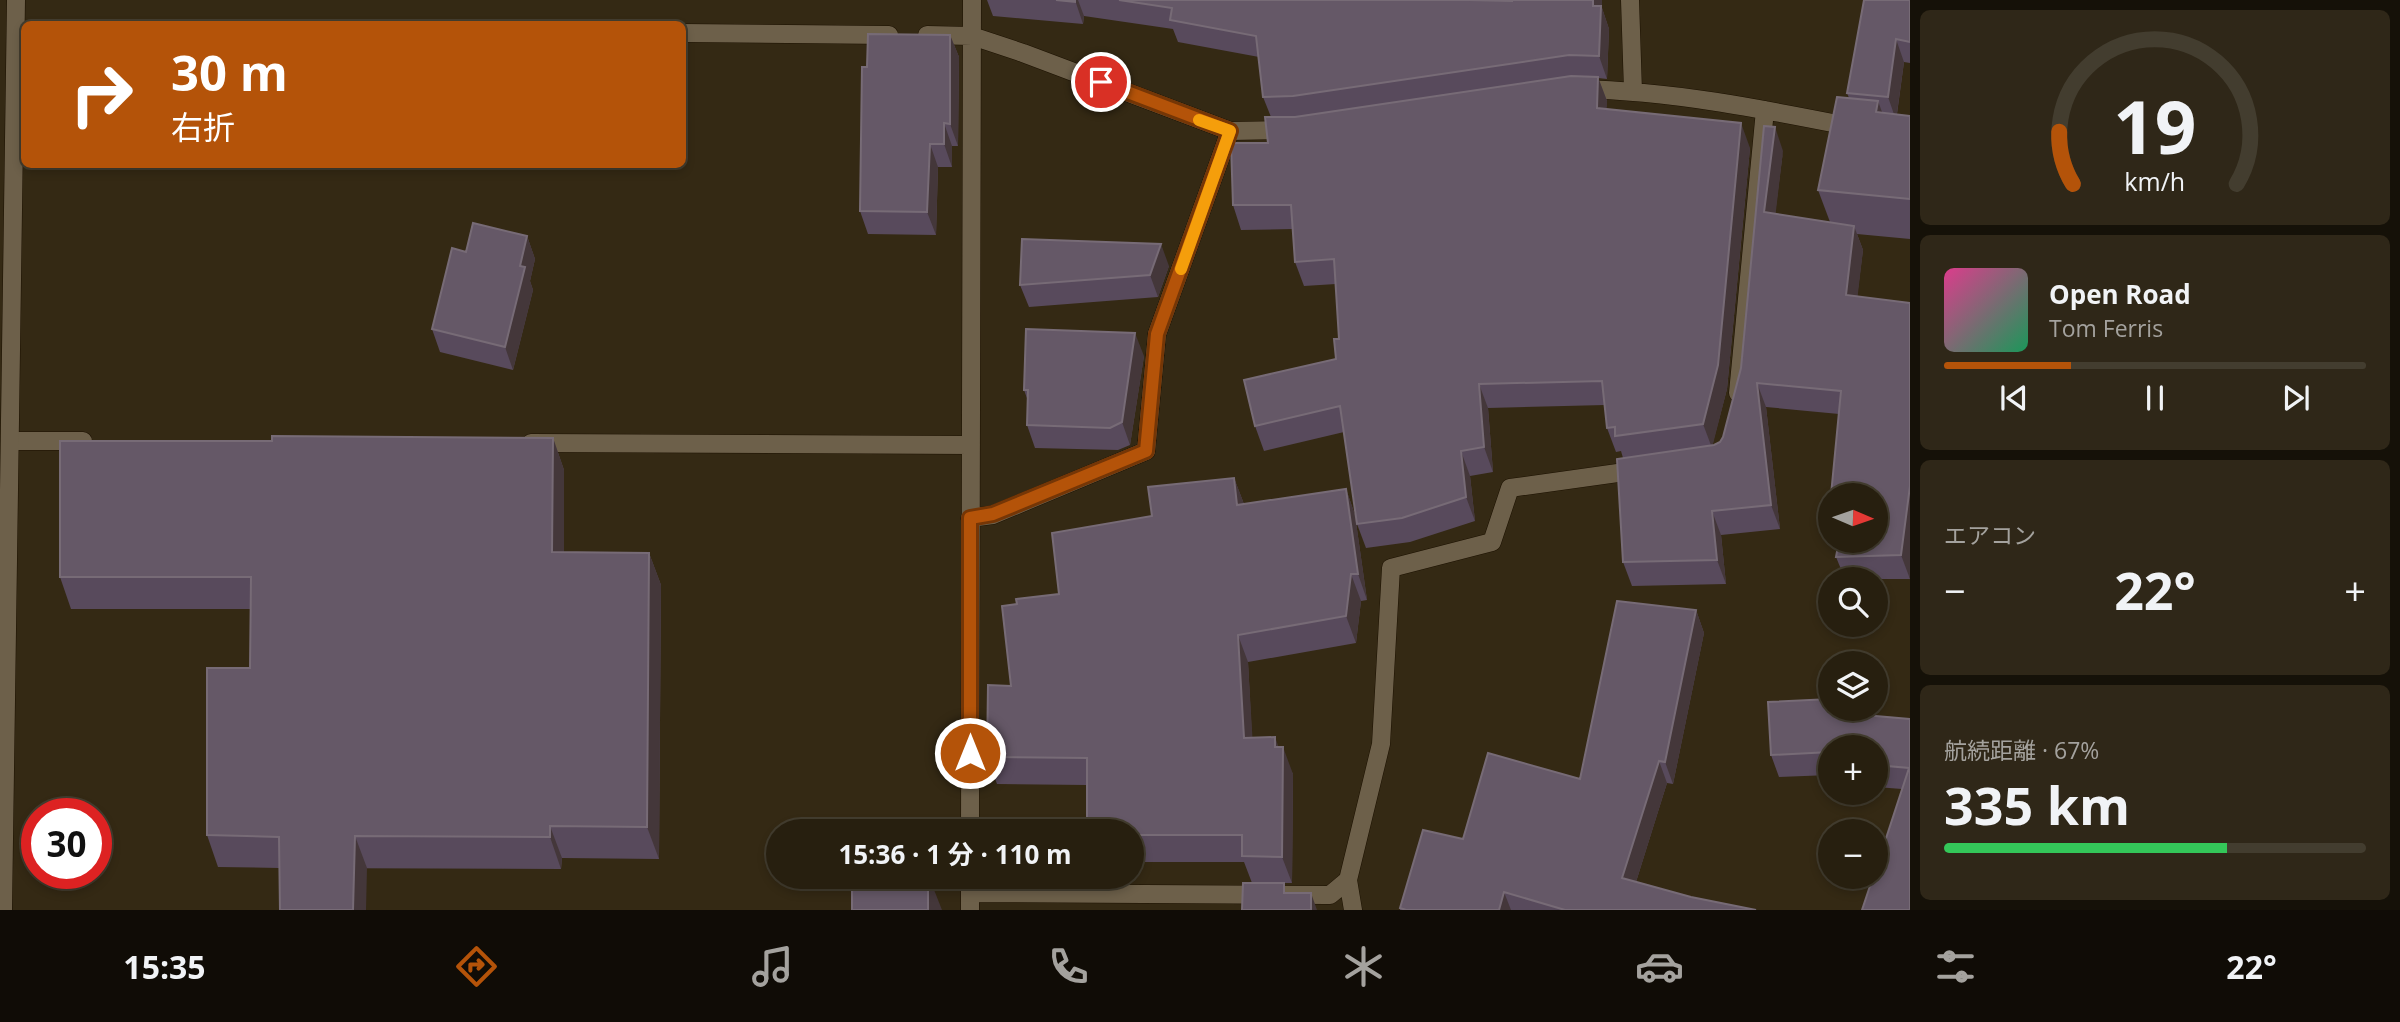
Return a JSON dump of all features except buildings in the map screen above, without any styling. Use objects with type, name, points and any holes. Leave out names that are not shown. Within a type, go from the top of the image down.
[{"type":"street","points":[[3,910],[9,441],[20,27],[16,0]]},
{"type":"street","points":[[970,819],[972,0]]},
{"type":"street","points":[[1630,0],[1633,90]]},
{"type":"street","points":[[686,33],[972,36],[1230,131],[1302,130]]},
{"type":"street","points":[[1565,91],[1633,90],[1871,129]]},
{"type":"street","points":[[1735,404],[1765,110]]},
{"type":"street","points":[[970,518],[993,514],[1146,451],[1157,334],[1230,131]]},
{"type":"street","points":[[9,441],[98,441]]},
{"type":"street","points":[[514,443],[971,445]]},
{"type":"street","points":[[1353,910],[1348,880],[1381,744],[1391,568],[1492,542],[1510,488],[1656,467]]},
{"type":"street","points":[[970,893],[1330,895],[1348,880]]},
{"type":"slow traffic","points":[[1181,269],[1230,131],[1199,120]]},
{"type":"route","points":[[970,753],[970,518],[993,514],[1146,451],[1157,334],[1230,131],[1101,82]]}]
